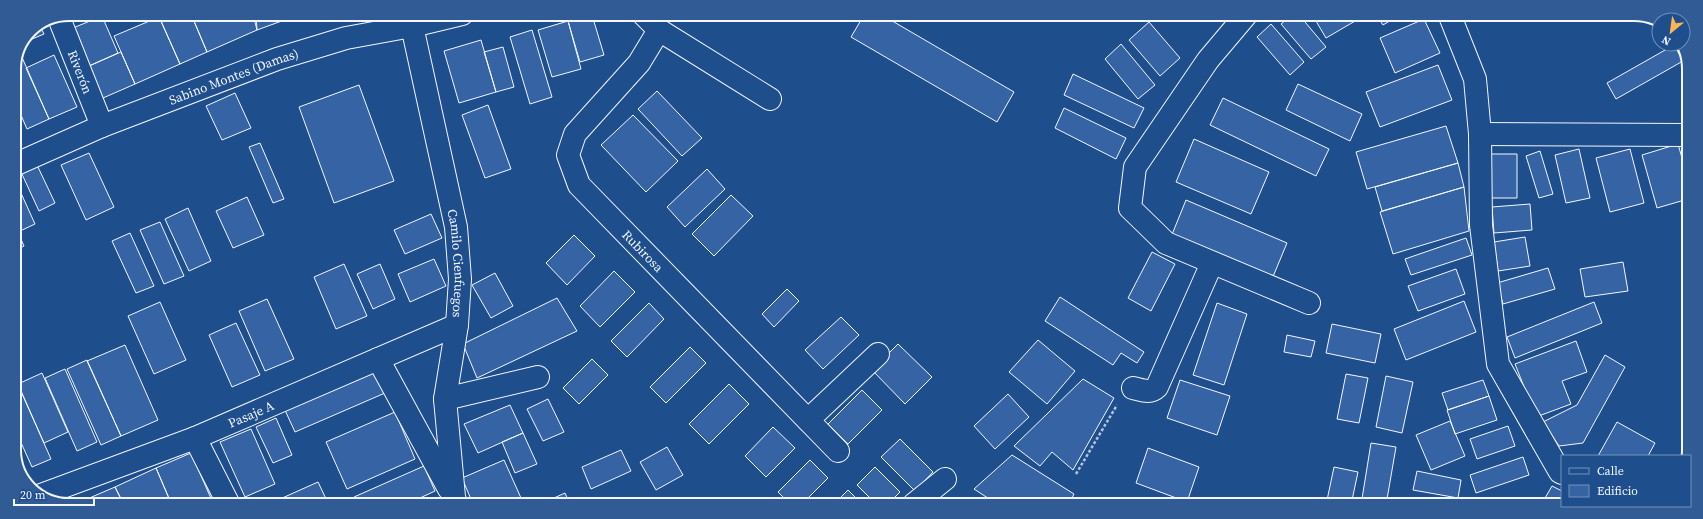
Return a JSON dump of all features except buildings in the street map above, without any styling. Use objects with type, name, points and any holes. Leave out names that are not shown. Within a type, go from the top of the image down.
[{"type":"street","name":"Sabino Montes (Damas)","points":[[21,162],[102,126],[277,59],[346,38],[433,21]]},
{"type":"street","points":[[650,21],[659,30],[770,99]]},
{"type":"street","points":[[1241,21],[1208,60],[1135,167],[1130,208],[1166,243],[1309,303]]},
{"type":"street","points":[[1452,21],[1475,79],[1480,134],[1481,225],[1498,364],[1561,472]]},
{"type":"street","name":"Riverón","points":[[61,22],[102,126]]},
{"type":"street","name":"Camilo Cienfuegos","points":[[412,26],[456,227],[460,279],[457,325],[445,399],[455,498]]},
{"type":"street","name":"Rubirosa","points":[[659,30],[640,63],[575,134],[568,155],[580,185],[838,451]]},
{"type":"street","points":[[1480,134],[1682,135]]},
{"type":"street","points":[[1133,388],[1148,391],[1154,390],[1158,387],[1212,263]]},
{"type":"street","name":"Pasaje A","points":[[46,492],[195,438],[457,325]]},
{"type":"street","points":[[808,420],[878,354]]},
{"type":"street","points":[[378,359],[454,498]]},
{"type":"street","points":[[445,399],[538,377]]},
{"type":"street","points":[[195,438],[225,498]]},
{"type":"street","points":[[921,498],[945,479]]},
{"type":"path","points":[[1076,474],[1124,394],[1128,388],[1133,388]]}]
